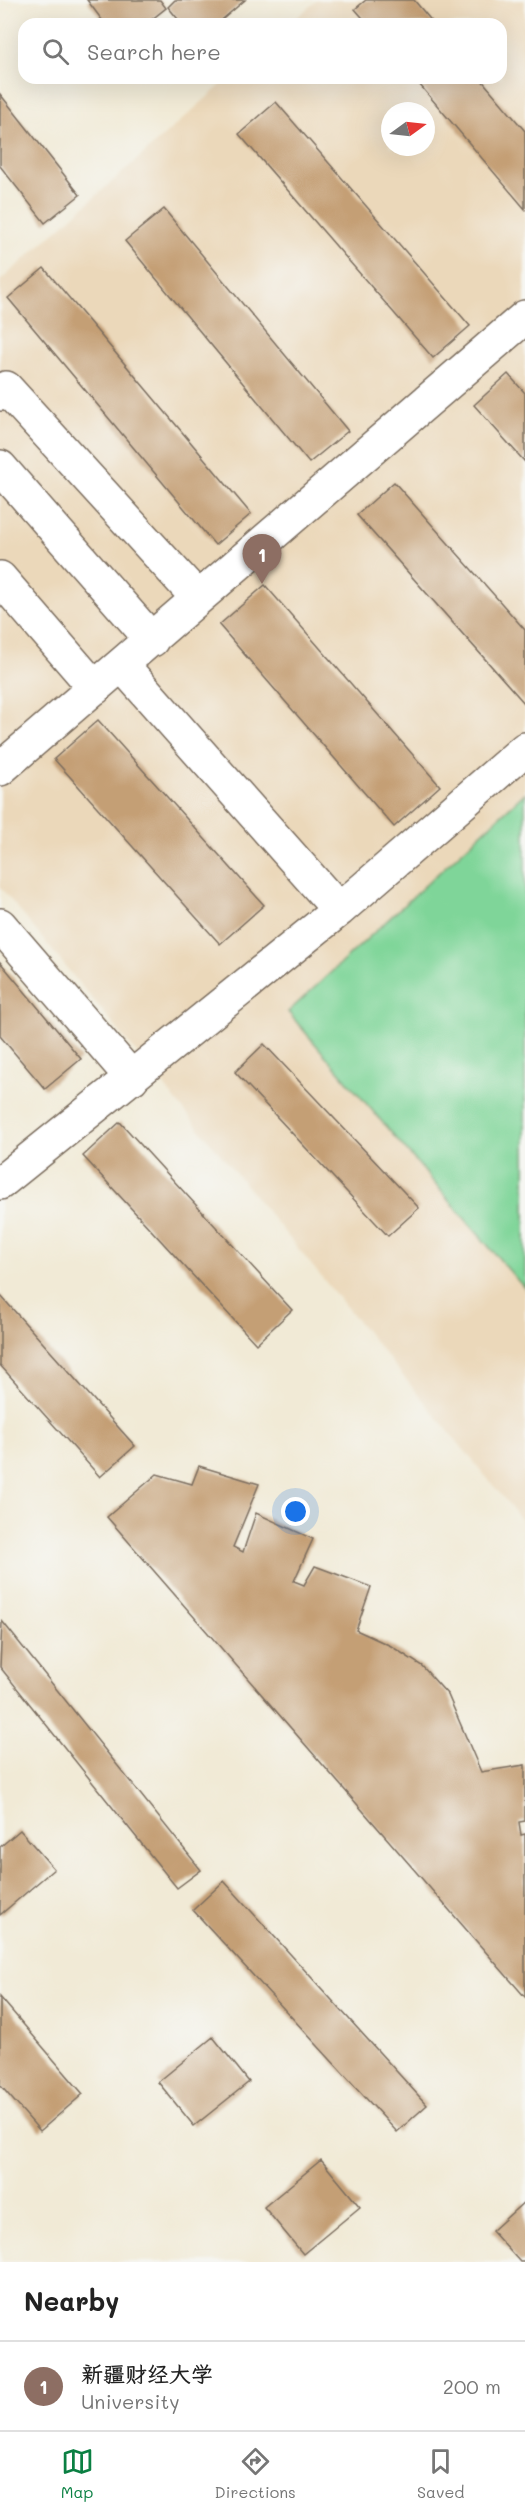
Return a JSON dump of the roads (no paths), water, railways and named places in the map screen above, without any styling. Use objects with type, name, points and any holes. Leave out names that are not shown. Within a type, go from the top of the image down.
[{"type":"lane","points":[[0,769],[152,640],[197,597],[525,317]]},
{"type":"lane","points":[[0,394],[6,388],[197,597]]},
{"type":"lane","points":[[0,467],[152,640]]},
{"type":"lane","points":[[0,578],[95,688]]},
{"type":"lane","points":[[122,665],[339,910]]},
{"type":"lane","points":[[0,1183],[339,910],[525,748]]},
{"type":"lane","points":[[0,925],[132,1078]]},
{"type":"place","name":"新疆财经大学","points":[[262,584]]}]
